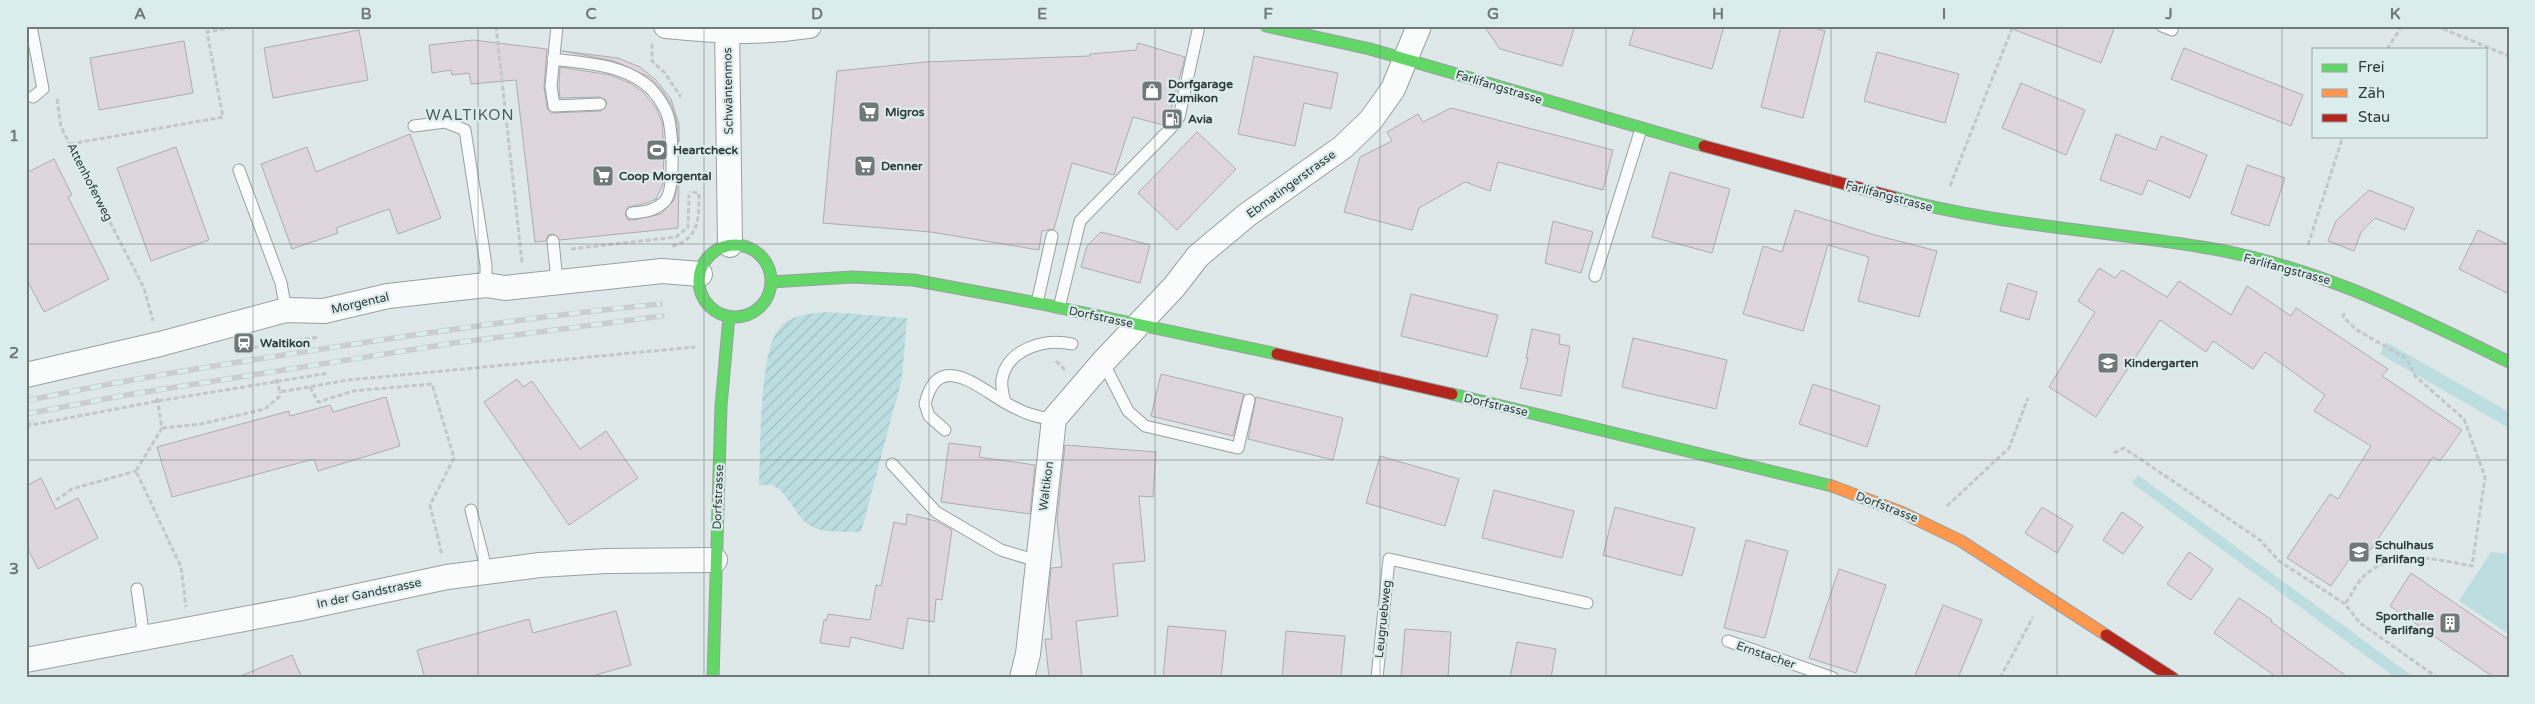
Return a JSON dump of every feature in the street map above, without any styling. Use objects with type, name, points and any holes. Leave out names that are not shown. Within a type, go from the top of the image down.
[{"type":"street","points":[[666,26],[769,32],[809,26]]},
{"type":"street","name":"Farlifangstrasse","points":[[1266,26],[1370,49],[1640,129],[1940,210],[2081,232],[2203,247],[2298,269],[2331,280],[2409,313],[2509,362]]},
{"type":"street","name":"Ebmatingerstrasse","points":[[1139,325],[1198,256],[1247,216],[1343,147],[1370,120],[1393,89],[1419,26]]},
{"type":"street","name":"Schwäntenmos","points":[[727,29],[730,246]]},
{"type":"street","points":[[730,246],[742,246],[754,250],[764,258],[772,282],[769,294],[763,304],[753,312],[729,317],[709,306],[701,290],[700,274],[711,255],[730,246]]},
{"type":"street","name":"Morgental","points":[[26,375],[160,344],[286,310],[324,311],[388,296],[486,285],[505,288],[556,281],[662,272],[700,274]]},
{"type":"street","name":"Dorfstrasse","points":[[772,282],[852,277],[913,280],[1037,303],[1344,368],[1821,482],[1901,512],[1944,532],[2173,678]]},
{"type":"street","name":"Dorfstrasse","points":[[713,678],[721,406],[729,317]]},
{"type":"street","points":[[1054,419],[1103,362],[1139,325]]},
{"type":"street","name":"Waltikon","points":[[1022,678],[1028,654],[1054,419]]},
{"type":"street","name":"In der Gandstrasse","points":[[26,660],[189,630],[447,577],[606,561],[715,560]]},
{"type":"lane","points":[[31,26],[43,89],[33,97]]},
{"type":"lane","points":[[557,26],[551,86],[554,106],[600,104]]},
{"type":"lane","points":[[1059,308],[1080,221],[1180,117],[1199,26]]},
{"type":"lane","points":[[553,59],[602,65],[628,73],[646,84],[659,100],[668,119],[671,138],[671,186],[665,201],[649,212],[632,213]]},
{"type":"lane","points":[[414,126],[445,122],[465,130],[485,259],[486,285]]},
{"type":"lane","points":[[1595,276],[1640,129]]},
{"type":"lane","points":[[239,170],[278,275],[286,310]]},
{"type":"lane","points":[[1037,303],[1052,236]]},
{"type":"lane","points":[[552,241],[556,281]]},
{"type":"lane","points":[[1005,402],[1002,388],[1004,372],[1018,355],[1029,347],[1042,342],[1058,341],[1072,344]]},
{"type":"lane","points":[[1103,362],[1128,411],[1145,426],[1238,448],[1249,400]]},
{"type":"lane","points":[[945,430],[930,416],[925,404],[930,390],[945,376],[959,375],[1027,414],[1054,419]]},
{"type":"lane","points":[[892,464],[936,512],[1002,550],[1037,561]]},
{"type":"lane","points":[[471,510],[487,572]]},
{"type":"lane","name":"Leugruebweg","points":[[1377,678],[1389,559],[1587,603]]},
{"type":"lane","points":[[137,588],[144,638]]},
{"type":"lane","name":"Ernstacher","points":[[1728,641],[1833,678]]},
{"type":"path","points":[[70,144],[223,116],[207,32],[239,26]]},
{"type":"path","points":[[496,26],[522,270]]},
{"type":"path","points":[[1940,210],[2013,26]]},
{"type":"path","points":[[2388,48],[2402,26]]},
{"type":"path","points":[[2436,26],[2509,56]]},
{"type":"path","name":"Attenhoferweg","points":[[57,98],[61,127],[144,288],[155,327]]},
{"type":"path","points":[[2307,248],[2342,138]]},
{"type":"path","points":[[665,248],[681,244],[696,230],[699,218],[698,193],[689,192]]},
{"type":"path","points":[[657,239],[658,248]]},
{"type":"path","points":[[2344,311],[2343,317],[2357,330],[2408,358],[2415,376],[2464,419],[2485,477],[2472,566],[2415,556],[2378,564],[2361,579],[2345,604]]},
{"type":"path","points":[[235,351],[323,336]]},
{"type":"path","points":[[280,392],[348,380],[695,348]]},
{"type":"path","points":[[26,426],[158,399],[329,373]]},
{"type":"path","points":[[162,428],[201,424],[265,409],[279,397],[280,392],[276,381]]},
{"type":"path","points":[[310,387],[318,402],[353,391],[432,384],[454,458],[430,505],[447,577]]},
{"type":"path","points":[[1945,509],[1948,503],[2009,448],[2028,398]]},
{"type":"path","points":[[56,500],[72,489],[136,471],[162,428],[158,399]]},
{"type":"path","points":[[26,426],[33,420]]},
{"type":"path","points":[[2114,453],[2124,448],[2260,540],[2279,561],[2345,604],[2360,623],[2438,678]]},
{"type":"path","points":[[136,471],[180,567],[189,630]]},
{"type":"path","points":[[2000,678],[2038,608]]},
{"type":"shaded area","points":[[828,312],[907,318],[902,378],[861,532],[817,529],[801,517],[777,488],[770,485],[759,485],[764,377],[774,338],[781,326],[791,319],[803,315]]},
{"type":"shaded area","points":[[2386,342],[2509,412],[2509,428],[2380,354]]},
{"type":"shaded area","points":[[2138,475],[2415,678],[2396,678],[2132,483]]},
{"type":"shaded area","points":[[2491,552],[2509,554],[2509,634],[2459,601]]},
{"type":"building","points":[[1484,26],[1575,26],[1562,66],[1500,49]]},
{"type":"building","points":[[1635,26],[1724,26],[1712,69],[1629,45]]},
{"type":"building","points":[[1781,26],[1807,26],[1825,31],[1803,118],[1761,107]]},
{"type":"building","points":[[2010,26],[2115,26],[2101,63],[2010,28]]},
{"type":"building","points":[[359,30],[368,80],[273,98],[264,48]]},
{"type":"building","name":"Coop Morgental","points":[[473,40],[547,49],[544,87],[547,108],[551,113],[601,111],[607,104],[606,100],[600,97],[560,98],[560,67],[610,75],[630,83],[643,92],[656,108],[662,122],[664,150],[663,185],[656,199],[628,207],[625,214],[628,220],[633,220],[661,214],[674,200],[679,180],[678,228],[560,240],[553,234],[548,235],[546,241],[535,242],[516,80],[471,84],[469,73],[452,75],[451,70],[432,73],[429,45]]},
{"type":"building","points":[[184,41],[193,93],[99,110],[90,58]]},
{"type":"building","points":[[1138,43],[1185,57],[1169,117],[1163,125],[1133,117],[1114,175],[1072,163],[1054,229],[1042,231],[1039,250],[931,232],[823,223],[837,71],[925,62],[1090,56],[1090,54],[1136,50]]},
{"type":"building","points":[[2184,48],[2303,95],[2291,126],[2171,79]]},
{"type":"building","points":[[562,51],[618,58],[640,67],[656,80],[671,99],[679,124],[679,142],[672,106],[662,90],[649,77],[614,61]]},
{"type":"building","points":[[1877,52],[1959,74],[1945,123],[1864,101]]},
{"type":"building","points":[[1254,56],[1338,73],[1331,109],[1304,103],[1295,146],[1238,134]]},
{"type":"building","points":[[2021,83],[2085,110],[2066,155],[2002,128]]},
{"type":"building","points":[[1451,108],[1613,150],[1603,190],[1498,162],[1490,191],[1465,182],[1419,208],[1412,230],[1344,212],[1360,157],[1392,141],[1387,132],[1418,114],[1423,122]]},
{"type":"building","points":[[1197,132],[1236,169],[1177,230],[1138,193]]},
{"type":"building","points":[[410,134],[441,218],[398,234],[389,209],[336,228],[338,233],[292,249],[261,164],[307,147],[316,172]]},
{"type":"building","points":[[2116,134],[2156,150],[2161,136],[2207,155],[2190,198],[2148,180],[2142,195],[2100,180]]},
{"type":"building","points":[[176,147],[209,240],[151,261],[117,168]]},
{"type":"building","points":[[54,159],[72,195],[68,197],[109,279],[44,312],[26,278],[26,173]]},
{"type":"building","points":[[2247,165],[2285,178],[2269,226],[2231,214]]},
{"type":"building","points":[[1670,172],[1730,189],[1712,253],[1652,237]]},
{"type":"building","points":[[2369,190],[2414,208],[2405,230],[2375,218],[2361,232],[2354,251],[2328,241],[2336,221]]},
{"type":"building","points":[[1795,210],[1875,235],[1937,251],[1919,317],[1858,301],[1869,257],[1828,245],[1803,331],[1743,314],[1763,246],[1782,252]]},
{"type":"building","points":[[1553,221],[1593,232],[1581,273],[1545,263]]},
{"type":"building","points":[[2478,230],[2509,245],[2509,294],[2459,269]]},
{"type":"building","points":[[1101,232],[1150,245],[1140,283],[1081,267],[1087,246]]},
{"type":"building","name":"Schulhaus Farlifang","points":[[2099,268],[2115,278],[2122,270],[2167,297],[2179,281],[2231,315],[2247,286],[2291,316],[2296,308],[2388,369],[2382,376],[2462,430],[2440,461],[2433,457],[2363,561],[2353,554],[2331,586],[2287,558],[2330,494],[2338,499],[2371,446],[2314,411],[2325,395],[2265,352],[2253,369],[2213,341],[2206,352],[2160,320],[2096,417],[2049,387],[2095,312],[2078,301]]},
{"type":"building","points":[[2008,283],[2037,292],[2029,320],[2000,311]]},
{"type":"building","points":[[1411,294],[1498,315],[1487,357],[1401,336]]},
{"type":"building","points":[[1532,329],[1560,335],[1559,344],[1570,346],[1561,396],[1520,388],[1528,358],[1526,358]]},
{"type":"building","points":[[1633,338],[1727,360],[1716,409],[1622,387]]},
{"type":"building","points":[[1161,374],[1244,394],[1233,436],[1151,416]]},
{"type":"building","points":[[517,379],[523,387],[532,381],[580,449],[606,431],[638,478],[569,525],[484,402]]},
{"type":"building","points":[[1813,384],[1880,406],[1867,447],[1799,424]]},
{"type":"building","points":[[386,397],[400,446],[318,471],[314,459],[172,497],[157,447],[289,411],[290,416],[330,405],[333,412]]},
{"type":"building","points":[[1256,397],[1343,418],[1333,460],[1248,439]]},
{"type":"building","points":[[949,443],[981,447],[979,457],[1035,465],[1030,514],[941,502]]},
{"type":"building","points":[[1065,445],[1156,452],[1153,497],[1139,496],[1145,561],[1113,564],[1118,616],[1076,621],[1082,678],[1049,678],[1045,639],[1052,639],[1048,599],[1051,568],[1062,567],[1057,520]]},
{"type":"building","points":[[1380,456],[1459,479],[1445,526],[1366,503]]},
{"type":"building","points":[[41,478],[56,509],[78,498],[98,538],[38,569],[26,545],[26,486]]},
{"type":"building","points":[[1494,490],[1574,511],[1562,558],[1482,538]]},
{"type":"building","points":[[1615,507],[1695,528],[1682,576],[1603,555]]},
{"type":"building","points":[[2042,507],[2073,526],[2057,553],[2025,533]]},
{"type":"building","points":[[2122,512],[2143,527],[2123,554],[2103,540]]},
{"type":"building","points":[[907,514],[936,521],[952,530],[942,600],[936,599],[934,622],[908,618],[903,649],[851,637],[849,647],[820,643],[824,620],[827,620],[828,614],[870,620],[876,585],[881,586],[894,522],[906,525]]},
{"type":"building","points":[[1746,540],[1788,551],[1765,638],[1724,628]]},
{"type":"building","points":[[2189,552],[2213,569],[2191,600],[2167,584]]},
{"type":"building","points":[[1839,569],[1886,585],[1856,673],[1809,658]]},
{"type":"building","name":"Sporthalle Farlifang","points":[[2411,573],[2509,640],[2509,678],[2495,678],[2390,606]]},
{"type":"building","points":[[2239,598],[2272,620],[2271,622],[2349,678],[2278,678],[2214,633]]},
{"type":"building","points":[[1943,605],[1982,620],[1958,678],[1914,678]]},
{"type":"building","points":[[616,611],[631,665],[585,678],[425,678],[417,650],[529,619],[533,633]]},
{"type":"building","points":[[1168,626],[1226,631],[1221,678],[1163,678]]},
{"type":"building","points":[[1405,629],[1451,632],[1448,678],[1401,678]]},
{"type":"building","points":[[1286,631],[1345,636],[1341,678],[1282,678]]},
{"type":"building","points":[[1517,642],[1556,649],[1551,678],[1510,678]]},
{"type":"building","points":[[292,655],[302,678],[238,678],[238,677]]},
{"type":"railway","points":[[26,401],[171,373],[359,343],[445,330],[660,304]]},
{"type":"railway","points":[[26,414],[126,395],[454,343],[662,316]]},
{"type":"traffic: fast","points":[[1266,26],[1370,49],[1704,146]]},
{"type":"traffic: fast","points":[[1893,197],[2008,221],[2163,241],[2243,255],[2322,278],[2360,293],[2435,326],[2509,362]]},
{"type":"traffic: fast","points":[[735,245],[755,251],[765,261],[771,281],[765,301],[755,311],[735,317],[715,311],[705,301],[699,281],[705,261],[715,251],[735,245]]},
{"type":"traffic: fast","points":[[771,282],[852,277],[913,280],[1037,303],[1277,354]]},
{"type":"traffic: fast","points":[[713,678],[721,406],[729,317]]},
{"type":"traffic: fast","points":[[1452,394],[1832,486]]},
{"type":"traffic: slow","points":[[1832,486],[1901,512],[1961,541],[2106,635]]},
{"type":"traffic: jam","points":[[1704,146],[1893,197]]},
{"type":"traffic: jam","points":[[1277,354],[1452,394]]},
{"type":"traffic: jam","points":[[2106,635],[2173,678]]},
{"type":"place","name":"Dorfgarage Zumikon","points":[[1152,91]]},
{"type":"place","name":"Migros","points":[[869,112]]},
{"type":"place","name":"Avia","points":[[1172,119]]},
{"type":"place","name":"Heartcheck","points":[[657,150]]},
{"type":"place","name":"Denner","points":[[865,166]]},
{"type":"place","name":"Coop Morgental","points":[[603,176]]},
{"type":"place","name":"Waltikon","points":[[244,343]]},
{"type":"place","name":"Kindergarten","points":[[2108,363]]},
{"type":"place","name":"Schulhaus Farlifang","points":[[2359,552]]},
{"type":"place","name":"Sporthalle Farlifang","points":[[2450,623]]},
{"type":"district","name":"WALTIKON","points":[[470,115]]}]
